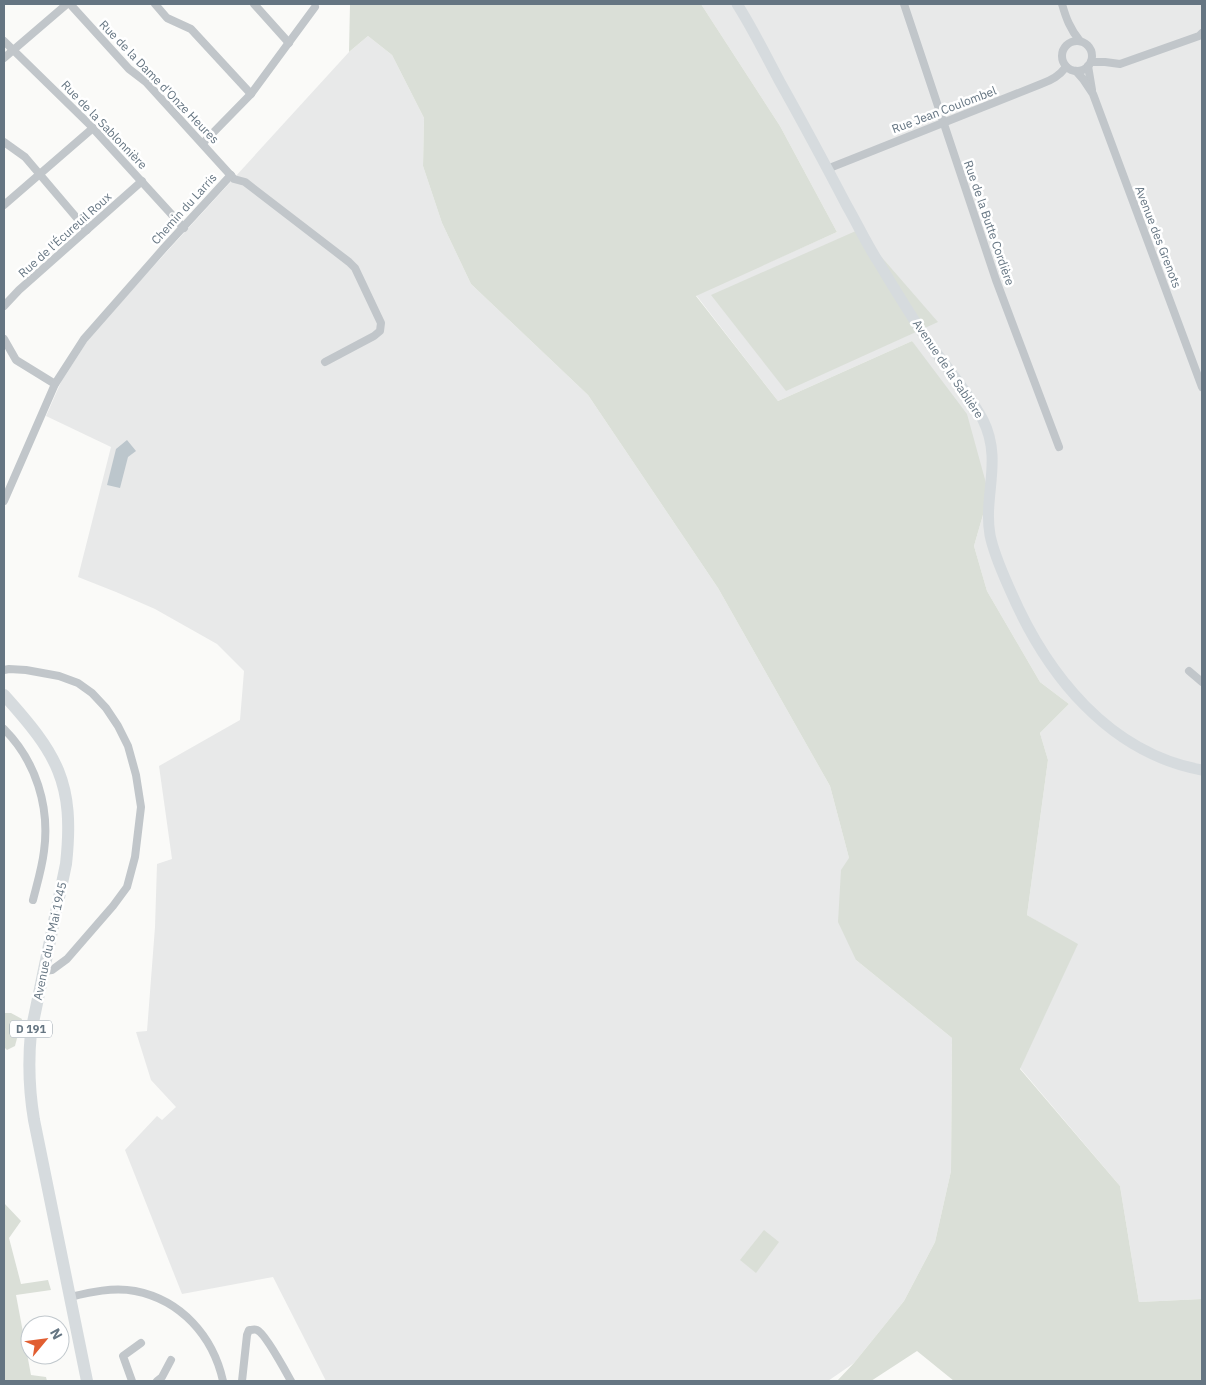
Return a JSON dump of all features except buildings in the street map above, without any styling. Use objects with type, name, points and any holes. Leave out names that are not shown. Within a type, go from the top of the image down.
[{"type":"main road","name":"Avenue de la Sablière","points":[[737,4],[878,262],[929,343],[976,408],[984,423],[992,451],[993,464],[989,510],[990,534],[999,564],[1022,616],[1037,643],[1076,696],[1114,732],[1143,750],[1164,760],[1188,768],[1202,770]]},
{"type":"main road","name":"Avenue du 8 Mai 1945","points":[[4,695],[44,743],[61,776],[67,796],[69,829],[66,864],[28,1054],[34,1120],[87,1381]]},
{"type":"street","points":[[4,58],[68,4]]},
{"type":"street","name":"Rue de la Dame d'Onze Heures","points":[[68,4],[130,69],[146,82],[231,175]]},
{"type":"street","points":[[155,4],[167,18],[191,29],[252,94]]},
{"type":"street","points":[[254,4],[289,43]]},
{"type":"street","name":"Rue de la Butte Cordière","points":[[904,4],[996,280],[1059,447]]},
{"type":"street","points":[[1062,4],[1073,33],[1105,62]]},
{"type":"street","points":[[202,143],[252,94],[315,7]]},
{"type":"street","points":[[1067,21],[1066,44],[1061,54],[1066,67],[1076,72],[1082,71],[1090,64],[1091,50]]},
{"type":"street","points":[[1090,64],[1105,62],[1120,64],[1202,34]]},
{"type":"street","points":[[1066,44],[1074,40],[1080,40]]},
{"type":"street","name":"Rue de la Sablonnière","points":[[4,41],[93,128],[184,228]]},
{"type":"street","name":"Avenue des Grenots","points":[[1090,64],[1093,94]]},
{"type":"street","name":"Rue Jean Coulombel","points":[[827,169],[1048,82],[1062,73],[1066,67]]},
{"type":"street","name":"Avenue des Grenots","points":[[1076,72],[1093,94],[1202,387]]},
{"type":"street","points":[[4,205],[93,128]]},
{"type":"street","points":[[4,142],[24,157],[87,230]]},
{"type":"street","name":"Chemin du Larris","points":[[4,501],[56,384],[88,334],[231,175],[234,179],[245,182],[355,268],[381,323],[380,331],[325,362]]},
{"type":"street","name":"Rue de l'Écureuil Roux","points":[[4,306],[19,290],[142,181]]},
{"type":"street","points":[[4,339],[16,360],[56,384]]},
{"type":"street","points":[[4,670],[26,670],[59,676],[78,683],[92,693],[106,708],[128,746],[136,776],[141,808],[135,857],[127,887],[67,959],[52,970],[44,971]]},
{"type":"street","points":[[1189,671],[1202,682]]},
{"type":"street","points":[[4,729],[22,751],[32,768],[39,786],[44,810],[46,830],[44,852],[34,900]]},
{"type":"street","points":[[70,1297],[91,1292],[134,1291],[178,1309],[204,1334],[213,1351],[223,1381]]},
{"type":"street","points":[[242,1381],[247,1335],[249,1330],[255,1329],[260,1331],[291,1381]]},
{"type":"street","points":[[132,1381],[123,1356],[142,1343]]},
{"type":"street","points":[[157,1381],[162,1377],[171,1360]]},
{"type":"shaded area","points":[[350,4],[701,4],[780,126],[837,232],[696,296],[778,401],[912,341],[967,414],[989,494],[974,546],[987,591],[1040,682],[1069,704],[1040,733],[1048,760],[1027,915],[1078,944],[1020,1069],[1120,1186],[1139,1302],[1202,1299],[1202,1381],[954,1381],[917,1351],[871,1381],[837,1381],[904,1301],[935,1242],[951,1171],[952,1038],[856,960],[838,922],[841,870],[849,858],[830,786],[718,588],[588,395],[471,284],[442,223],[423,166],[424,118],[392,55],[368,36],[349,52]]},
{"type":"shaded area","points":[[701,4],[1202,4],[1202,1299],[1139,1302],[1120,1186],[1020,1068],[1077,945],[1027,915],[1048,760],[1040,733],[1069,704],[1040,682],[987,591],[974,546],[989,494],[912,341],[778,401],[696,295],[837,232],[780,126]]},
{"type":"shaded area","points":[[368,36],[392,55],[424,118],[423,166],[442,223],[471,284],[588,395],[718,588],[830,786],[849,858],[856,960],[952,1038],[951,1171],[935,1242],[904,1301],[854,1363],[828,1381],[326,1381],[273,1277],[182,1294],[125,1150],[157,1116],[162,1120],[176,1107],[151,1080],[136,1032],[147,1031],[155,927],[157,864],[172,859],[159,766],[240,720],[244,671],[217,644],[155,609],[78,577],[111,447],[46,416],[61,382],[90,337],[349,52]]},
{"type":"shaded area","points":[[858,230],[938,322],[786,391],[711,295]]},
{"type":"shaded area","points":[[127,440],[136,451],[128,457],[120,488],[107,485],[116,449]]},
{"type":"shaded area","points":[[4,1013],[11,1013],[22,1019],[15,1046],[7,1050],[4,1047]]},
{"type":"shaded area","points":[[4,1203],[21,1221],[9,1238],[21,1284],[48,1280],[51,1290],[16,1295],[20,1316],[20,1365],[29,1365],[31,1375],[46,1377],[47,1381],[4,1381]]},
{"type":"shaded area","points":[[764,1230],[779,1242],[756,1273],[740,1260]]}]
